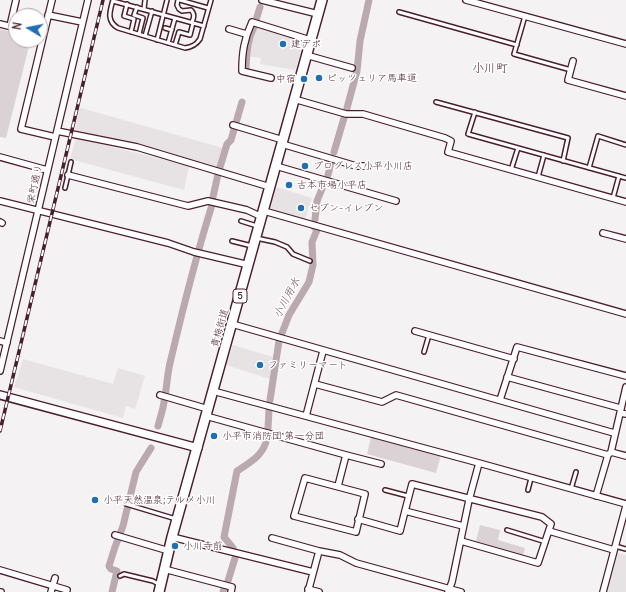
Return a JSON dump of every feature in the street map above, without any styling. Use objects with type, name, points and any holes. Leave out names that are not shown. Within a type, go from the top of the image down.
[{"type":"main road","name":"青梅街道","points":[[159,588],[322,0]]},
{"type":"street","points":[[52,0],[48,15],[82,22]]},
{"type":"street","name":"栄町通り","points":[[0,371],[88,0]]},
{"type":"street","points":[[262,0],[318,14]]},
{"type":"street","points":[[466,0],[626,44]]},
{"type":"street","points":[[271,78],[242,71],[243,49],[246,34],[252,22],[310,40]]},
{"type":"street","points":[[229,29],[246,34]]},
{"type":"street","points":[[38,48],[21,129],[55,137]]},
{"type":"street","points":[[306,55],[352,68]]},
{"type":"street","points":[[573,61],[568,80],[626,96]]},
{"type":"street","points":[[294,99],[346,114],[363,114],[445,138],[450,141],[448,152],[626,202]]},
{"type":"street","points":[[236,126],[356,166],[368,166]]},
{"type":"street","points":[[57,131],[137,147],[270,187]]},
{"type":"street","points":[[0,157],[48,170]]},
{"type":"street","points":[[276,166],[396,201]]},
{"type":"street","points":[[68,175],[188,206],[208,201],[247,210],[626,314]]},
{"type":"street","points":[[0,201],[249,265]]},
{"type":"street","points":[[603,233],[626,239]]},
{"type":"street","points":[[232,324],[614,433]]},
{"type":"street","points":[[415,331],[514,359]]},
{"type":"street","points":[[0,341],[7,343]]},
{"type":"street","points":[[500,400],[517,347],[626,376]]},
{"type":"street","points":[[306,416],[323,351]]},
{"type":"street","points":[[507,377],[622,412]]},
{"type":"street","points":[[315,384],[382,402],[396,395],[609,453],[626,456]]},
{"type":"street","points":[[596,496],[614,433],[622,412],[626,387]]},
{"type":"street","points":[[213,391],[479,463],[626,505],[603,592]]},
{"type":"street","points":[[0,395],[198,448]]},
{"type":"street","points":[[160,395],[207,413],[380,464]]},
{"type":"street","points":[[338,486],[346,455]]},
{"type":"street","points":[[448,590],[452,582],[463,526],[479,463]]},
{"type":"street","points":[[305,478],[338,486],[365,494],[356,532],[294,516],[305,478]]},
{"type":"street","points":[[358,519],[400,531],[412,484],[469,500],[475,500],[542,517],[551,524],[538,563],[461,540]]},
{"type":"street","points":[[405,511],[463,526]]},
{"type":"street","points":[[549,531],[614,548]]},
{"type":"street","points":[[118,536],[169,551]]},
{"type":"street","points":[[172,537],[313,572]]},
{"type":"street","points":[[272,538],[340,556],[356,563],[448,590],[461,592]]},
{"type":"street","points":[[319,550],[308,591],[319,592]]},
{"type":"street","points":[[164,569],[232,588],[231,592]]},
{"type":"street","points":[[0,570],[67,590]]},
{"type":"street","points":[[51,592],[56,578]]},
{"type":"lane","points":[[204,26],[113,0],[109,15],[113,26],[118,28],[185,48],[192,47],[197,44],[200,39],[204,26],[208,8],[211,0]]},
{"type":"lane","points":[[144,9],[145,0]]},
{"type":"lane","points":[[157,40],[167,0]]},
{"type":"lane","points":[[175,45],[179,32],[190,35],[194,17],[193,12],[189,10],[178,10],[177,5],[179,0],[208,8]]},
{"type":"lane","points":[[197,5],[198,0]]},
{"type":"lane","points":[[127,4],[124,16],[134,19],[131,32]]},
{"type":"lane","points":[[137,7],[134,15],[143,18],[139,34]]},
{"type":"lane","points":[[145,36],[152,11]]},
{"type":"lane","points":[[399,12],[516,45]]},
{"type":"lane","points":[[525,16],[514,54],[571,70]]},
{"type":"lane","points":[[168,43],[175,18]]},
{"type":"lane","points":[[149,23],[154,25]]},
{"type":"lane","points":[[166,28],[172,30]]},
{"type":"lane","points":[[436,102],[568,138],[562,161]]},
{"type":"lane","points":[[475,112],[468,134],[626,178]]},
{"type":"lane","points":[[589,168],[598,136],[626,145]]},
{"type":"lane","points":[[511,170],[518,148]]},
{"type":"lane","points":[[538,178],[544,155]]},
{"type":"lane","points":[[65,188],[71,162]]},
{"type":"lane","points":[[612,198],[619,176]]},
{"type":"lane","points":[[241,221],[260,227]]},
{"type":"lane","points":[[232,241],[275,242],[287,247],[293,254],[310,261]]},
{"type":"lane","points":[[424,352],[428,335]]},
{"type":"lane","points":[[572,489],[576,472]]},
{"type":"lane","points":[[528,490],[531,478]]},
{"type":"lane","points":[[385,490],[408,496]]},
{"type":"lane","points":[[128,505],[177,520]]},
{"type":"lane","points":[[507,530],[546,542]]},
{"type":"lane","points":[[614,548],[626,549]]},
{"type":"lane","points":[[120,576],[124,574],[153,581],[159,588]]},
{"type":"shaded area","points":[[256,26],[301,38],[304,42],[295,70],[260,64],[261,58],[248,56],[251,37]]},
{"type":"shaded area","points":[[0,29],[8,31],[8,48],[28,48],[28,50],[6,138],[0,137]]},
{"type":"shaded area","points":[[81,108],[223,148],[217,167],[216,169],[146,147],[75,130],[79,110]]},
{"type":"shaded area","points":[[76,138],[189,166],[184,190],[70,159]]},
{"type":"shaded area","points":[[276,187],[312,198],[305,220],[272,210],[270,208]]},
{"type":"shaded area","points":[[233,345],[273,357],[270,379],[226,365]]},
{"type":"shaded area","points":[[23,359],[113,384],[118,368],[145,376],[135,409],[126,406],[123,418],[14,387]]},
{"type":"shaded area","points":[[371,437],[441,455],[436,473],[367,454]]},
{"type":"shaded area","points":[[480,525],[500,530],[498,540],[525,548],[523,555],[476,541]]},
{"type":"shaded area","points":[[618,553],[626,555],[626,592],[607,592]]},
{"type":"waterway","name":"小川用水","points":[[347,108],[357,71],[360,41],[369,0]]},
{"type":"waterway","points":[[256,20],[260,7]]},
{"type":"waterway","points":[[246,67],[247,52],[254,27]]},
{"type":"waterway","points":[[213,197],[227,144],[231,140],[242,102]]},
{"type":"waterway","name":"小川用水","points":[[334,152],[344,118]]},
{"type":"waterway","name":"小川用水","points":[[328,175],[331,163]]},
{"type":"waterway","name":"小川用水","points":[[315,219],[317,201],[324,184]]},
{"type":"waterway","points":[[158,426],[164,405],[170,364],[180,321],[212,205]]},
{"type":"waterway","name":"小川用水","points":[[282,333],[289,315],[309,282],[313,265],[312,242],[317,230],[314,227]]},
{"type":"waterway","name":"小川用水","points":[[270,400],[279,341]]},
{"type":"waterway","name":"小川用水","points":[[268,428],[269,410]]},
{"type":"waterway","name":"小川用水","points":[[233,548],[224,537],[237,471],[260,454],[267,438]]},
{"type":"waterway","points":[[112,592],[117,571],[111,569],[109,566],[123,526],[136,472],[151,448]]},
{"type":"waterway","name":"小川用水","points":[[228,581],[235,558]]},
{"type":"railway","points":[[0,431],[103,0]]},
{"type":"place","name":"建デポ","points":[[283,44]]},
{"type":"place","name":"ピッツェリア馬車道","points":[[319,78]]},
{"type":"place","name":"中宿","points":[[304,79]]},
{"type":"place","name":"プログレス小平小川店","points":[[305,166]]},
{"type":"place","name":"古本市場小平店","points":[[289,185]]},
{"type":"place","name":"セブン-イレブン","points":[[301,208]]},
{"type":"place","name":"ファミリーマート","points":[[260,365]]},
{"type":"place","name":"小平市消防団 第一分団","points":[[214,436]]},
{"type":"place","name":"小平天然温泉;テルメ小川","points":[[95,500]]},
{"type":"place","name":"小川寺前","points":[[175,546]]},
{"type":"district","name":"小川町","points":[[490,69]]}]
